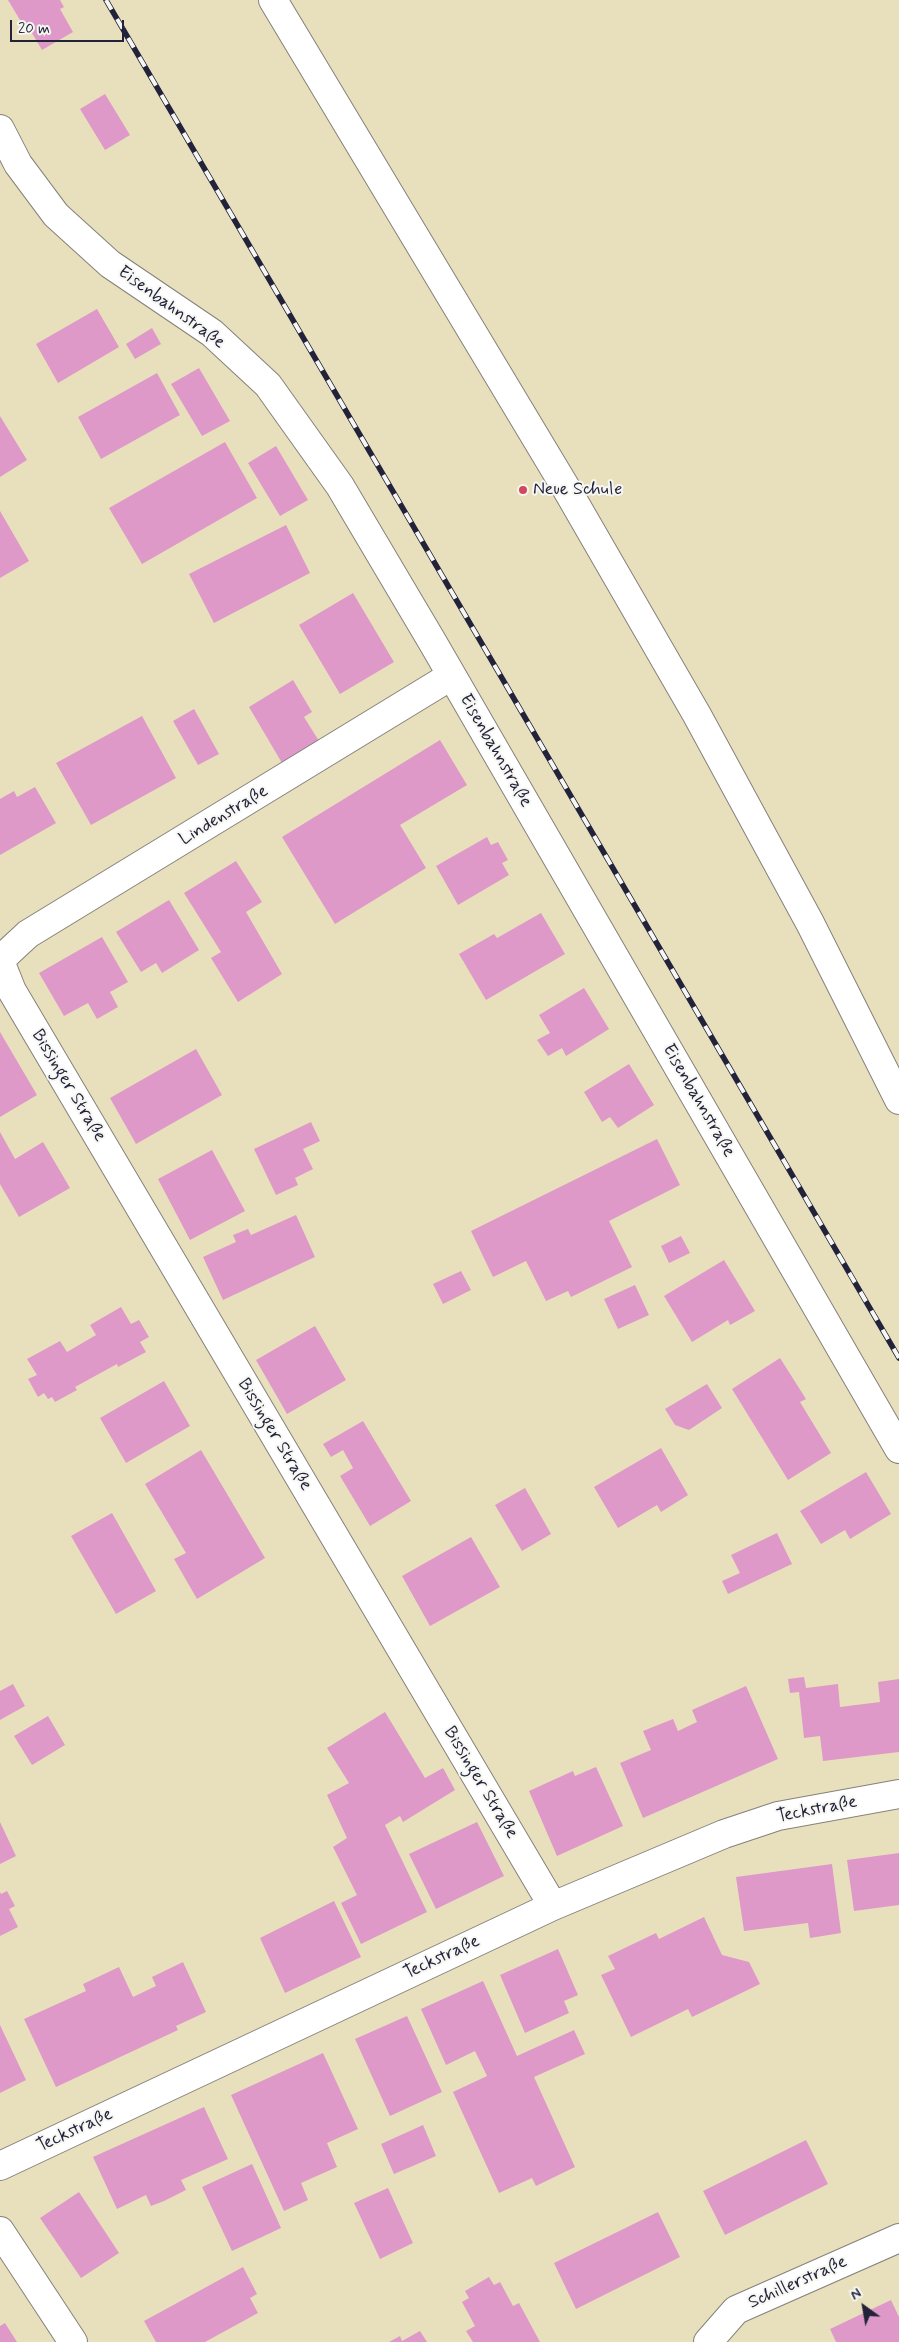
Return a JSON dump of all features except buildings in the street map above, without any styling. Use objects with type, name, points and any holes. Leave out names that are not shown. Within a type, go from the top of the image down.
[{"type":"street","points":[[273,0],[566,488],[698,715],[810,923],[899,1100]]},
{"type":"street","name":"Eisenbahnstraße","points":[[0,129],[18,164],[56,214],[110,264],[212,333],[268,385],[340,486],[899,1449]]},
{"type":"street","name":"Lindenstraße","points":[[0,960],[28,934],[452,676]]},
{"type":"street","name":"Bissinger Straße","points":[[0,960],[12,991],[553,1906]]},
{"type":"street","name":"Teckstraße","points":[[0,2166],[553,1906],[724,1834],[778,1816],[899,1794]]},
{"type":"street","points":[[0,2231],[73,2342]]},
{"type":"street","name":"Schillerstraße","points":[[708,2342],[736,2310],[899,2238]]},
{"type":"railway","points":[[106,0],[899,1358]]},
{"type":"place","name":"Neue Schule","points":[[523,490]]}]
